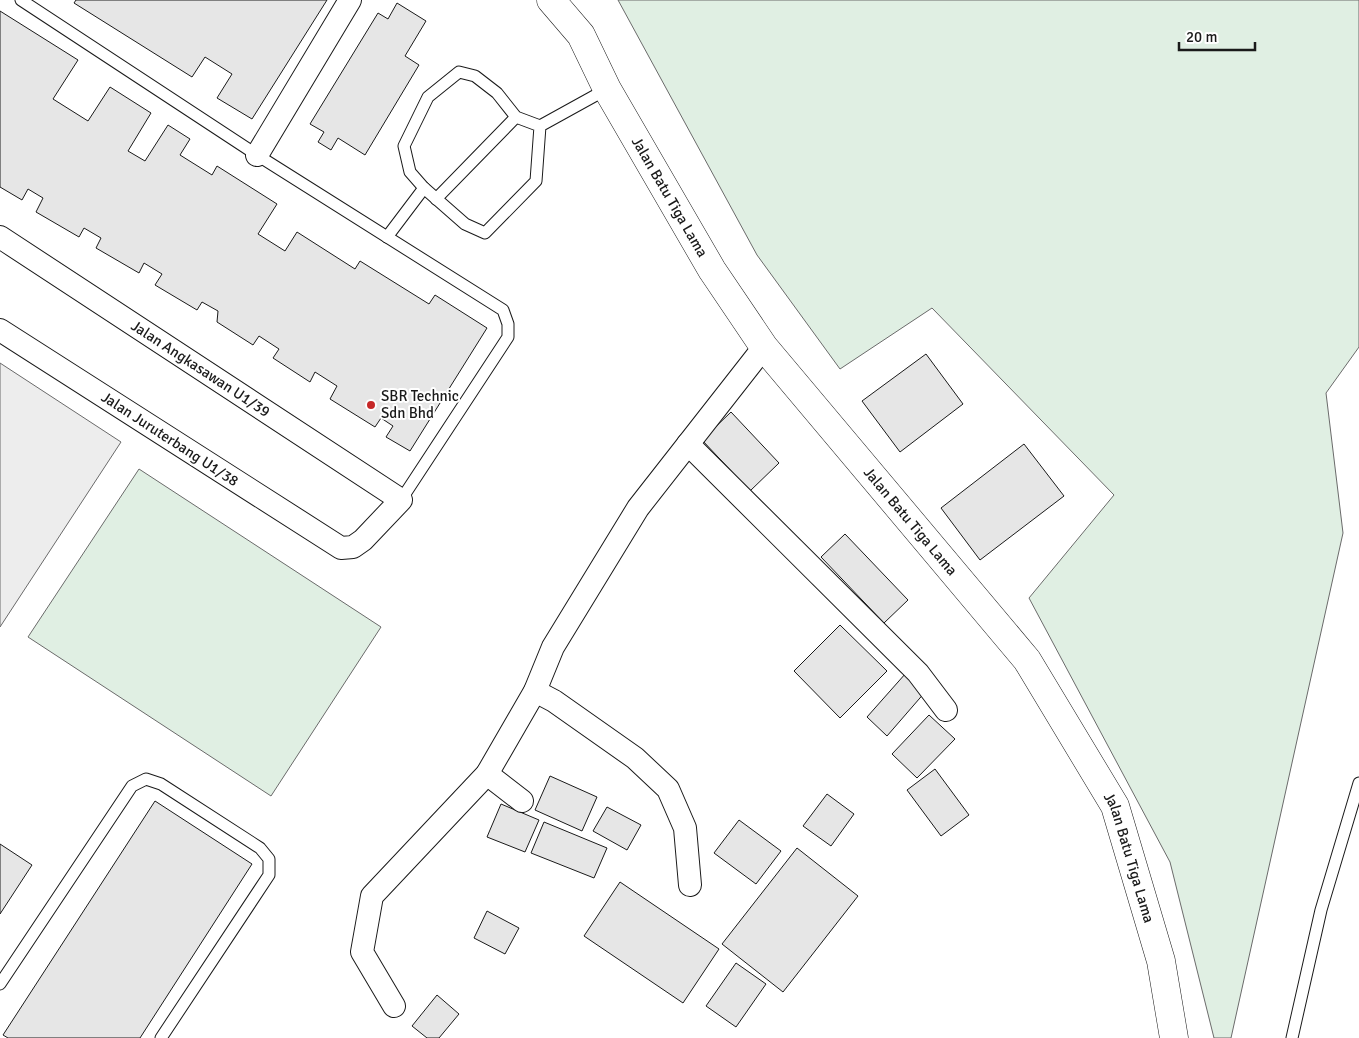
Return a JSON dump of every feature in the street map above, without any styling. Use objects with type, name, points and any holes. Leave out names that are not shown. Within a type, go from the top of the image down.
[{"type":"street","points":[[258,155],[350,0]]},
{"type":"street","name":"Jalan Batu Tiga Lama","points":[[551,0],[581,35],[607,90],[712,270],[764,347],[1027,660],[1115,806],[1161,961],[1174,1038]]},
{"type":"street","name":"Jalan Batu Tiga Lama","points":[[577,0],[581,35]]},
{"type":"street","name":"Jalan Angkasawan U1/39","points":[[0,236],[401,500]]},
{"type":"street","name":"Jalan Juruterbang U1/38","points":[[0,330],[341,548],[353,547],[363,540],[401,500]]},
{"type":"street","points":[[394,1006],[362,952],[372,896],[487,774],[535,691],[553,647],[638,508],[764,347]]},
{"type":"street","points":[[688,444],[918,672],[946,710]]},
{"type":"street","points":[[535,691],[554,701],[635,758],[668,789],[685,828],[690,885]]},
{"type":"street","points":[[487,774],[522,801]]},
{"type":"lane","points":[[21,0],[258,155],[503,310],[508,324],[508,337],[401,500]]},
{"type":"lane","points":[[540,126],[536,181],[485,233],[465,224],[424,188],[410,172],[404,146],[428,97],[459,72],[475,76],[497,93],[516,117],[540,126],[607,90]]},
{"type":"lane","points":[[436,199],[516,117]]},
{"type":"lane","points":[[386,237],[424,188]]},
{"type":"lane","points":[[0,984],[132,786],[146,779],[161,784],[260,848],[269,858],[269,875],[161,1038]]},
{"type":"lane","points":[[1292,1038],[1321,910],[1359,783]]},
{"type":"green space","points":[[618,0],[1359,0],[1359,347],[1326,393],[1343,533],[1231,1038],[1214,1038],[1170,862],[1029,598],[1114,495],[932,308],[840,369],[757,255]]},
{"type":"green space","points":[[139,469],[381,627],[271,796],[28,637]]},
{"type":"shaded area","points":[[0,363],[121,442],[0,627]]},
{"type":"building","points":[[76,0],[327,0],[252,119],[217,98],[232,74],[205,57],[192,77],[74,3]]},
{"type":"building","points":[[397,3],[426,21],[405,56],[419,65],[365,155],[338,138],[331,150],[318,142],[324,132],[310,124],[378,13],[388,19]]},
{"type":"building","points":[[0,11],[78,60],[53,99],[88,121],[110,87],[151,113],[128,151],[145,161],[168,125],[190,139],[180,155],[212,175],[217,166],[277,204],[258,234],[285,251],[297,232],[355,269],[360,261],[429,304],[435,295],[487,328],[410,451],[386,437],[393,426],[381,418],[375,427],[330,399],[337,386],[315,372],[310,382],[273,358],[279,349],[259,336],[253,345],[217,322],[218,311],[202,302],[197,310],[155,285],[162,274],[144,263],[139,273],[96,248],[101,238],[84,228],[79,237],[36,212],[43,198],[28,189],[22,200],[0,187]]},
{"type":"building","points":[[926,354],[963,404],[900,452],[862,401]]},
{"type":"building","points":[[731,412],[779,463],[750,491],[702,440]]},
{"type":"building","points":[[1024,444],[1064,496],[980,560],[941,508]]},
{"type":"building","points":[[845,534],[908,600],[884,623],[821,557]]},
{"type":"building","points":[[840,625],[887,671],[840,718],[794,671]]},
{"type":"building","points":[[906,673],[926,691],[887,736],[867,717]]},
{"type":"building","points":[[929,715],[955,739],[917,778],[892,754]]},
{"type":"building","points":[[935,769],[969,815],[941,836],[907,790]]},
{"type":"building","points":[[550,776],[597,797],[582,831],[535,810]]},
{"type":"building","points":[[827,794],[854,814],[831,846],[803,826]]},
{"type":"building","points":[[155,801],[252,864],[140,1038],[8,1038],[3,1035]]},
{"type":"building","points":[[501,804],[539,820],[525,852],[487,837]]},
{"type":"building","points":[[607,807],[641,825],[627,850],[593,831]]},
{"type":"building","points":[[739,820],[781,851],[756,884],[714,853]]},
{"type":"building","points":[[544,822],[607,848],[594,878],[531,853]]},
{"type":"building","points":[[0,844],[32,865],[0,914]]},
{"type":"building","points":[[797,848],[858,896],[783,992],[722,944]]},
{"type":"building","points":[[620,882],[719,949],[683,1003],[584,936]]},
{"type":"building","points":[[487,911],[519,928],[505,954],[474,938]]},
{"type":"building","points":[[736,963],[766,984],[736,1027],[706,1006]]},
{"type":"building","points":[[437,995],[459,1014],[439,1038],[427,1038],[412,1026]]},
{"type":"place","name":"SBR Technic Sdn Bhd","points":[[371,405]]}]
